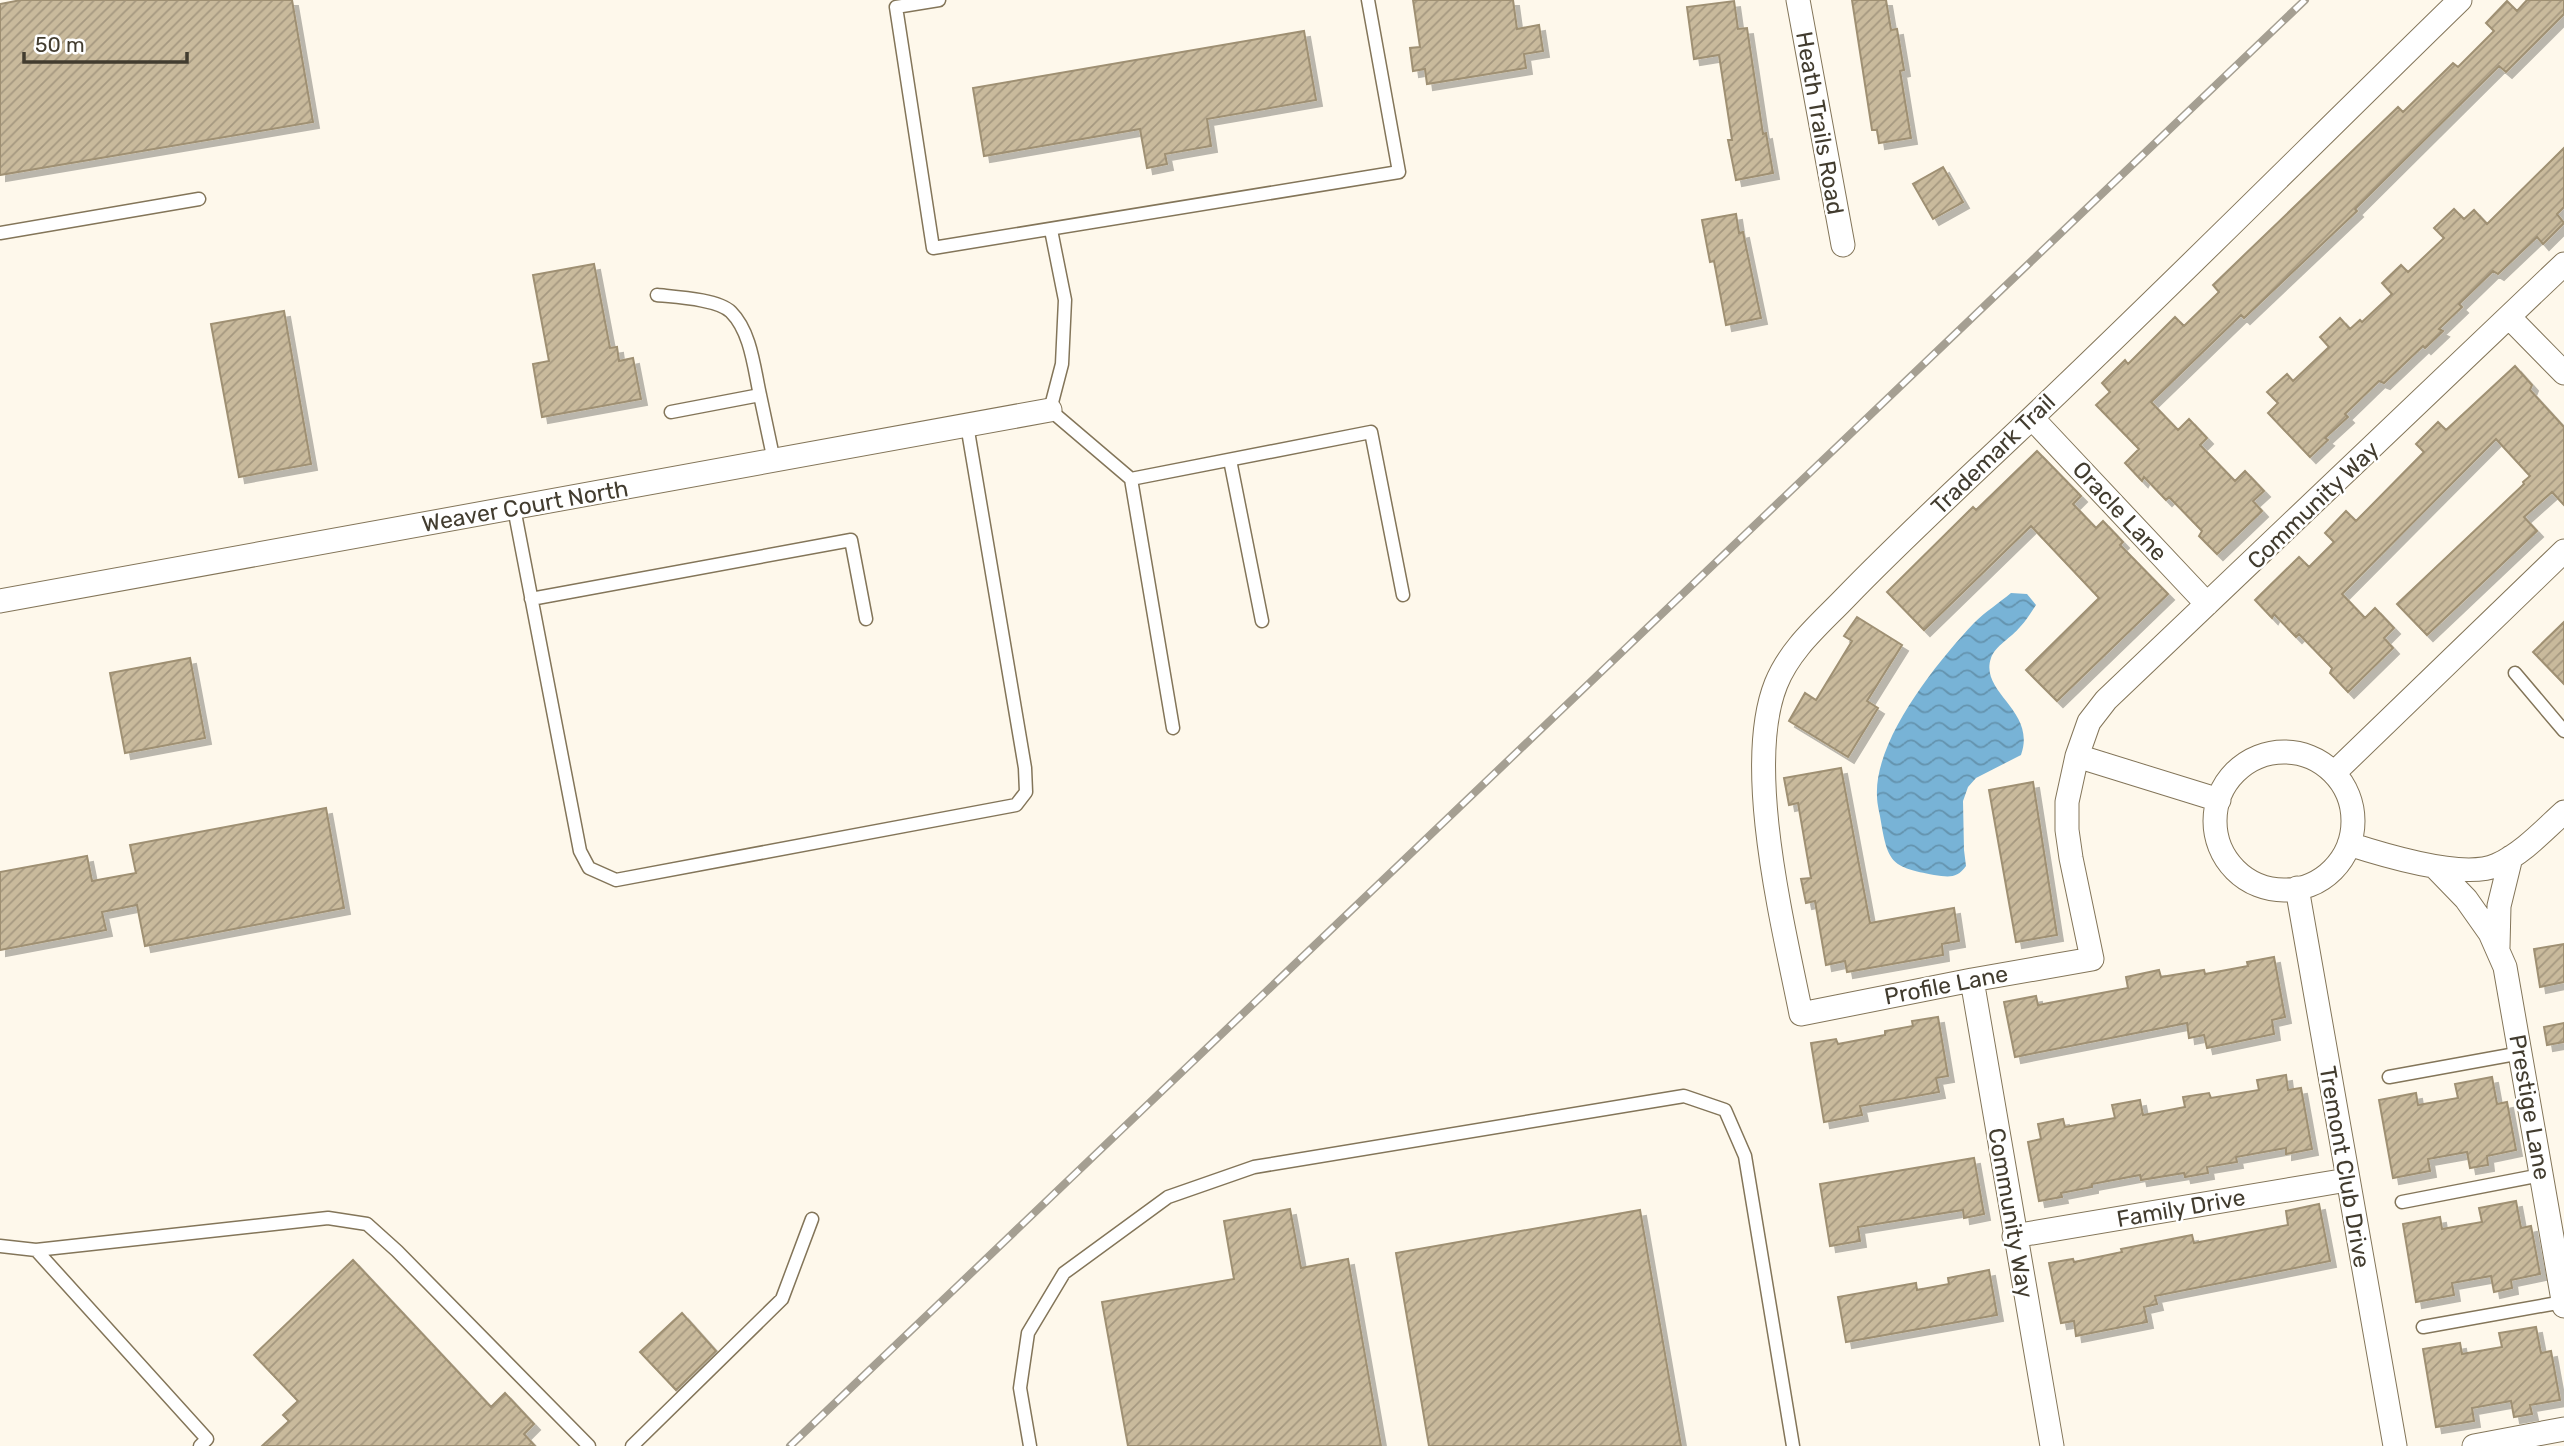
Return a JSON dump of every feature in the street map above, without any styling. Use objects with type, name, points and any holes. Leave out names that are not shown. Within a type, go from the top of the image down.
[{"type":"street","name":"Heath Trails Road","points":[[1798,0],[1843,245]]},
{"type":"street","name":"Trademark Trail","points":[[1801,1014],[1774,879],[1764,755],[1766,729],[1776,685],[1793,652],[1861,581],[2460,0]]},
{"type":"street","name":"Community Way","points":[[2092,959],[2067,830],[2067,802],[2077,755],[2089,722],[2106,700],[2564,264]]},
{"type":"street","points":[[2509,317],[2564,373]]},
{"type":"street","name":"Weaver Court North","points":[[0,601],[1050,410]]},
{"type":"street","name":"Oracle Lane","points":[[2032,418],[2207,604]]},
{"type":"street","points":[[2333,773],[2564,551]]},
{"type":"street","points":[[2288,752],[2312,757],[2333,773],[2341,780],[2352,806],[2353,830],[2338,864],[2319,881],[2285,890],[2267,888],[2245,878],[2228,862],[2216,833],[2216,809],[2230,778],[2249,761],[2265,754],[2288,752]]},
{"type":"street","points":[[2077,755],[2219,800]]},
{"type":"street","points":[[2349,844],[2449,870],[2494,867],[2523,850],[2564,812]]},
{"type":"street","name":"Prestige Lane","points":[[2498,950],[2499,906],[2511,857]]},
{"type":"street","name":"Prestige Lane","points":[[2435,867],[2466,899],[2490,933],[2505,967],[2564,1304]]},
{"type":"street","name":"Tremont Club Drive","points":[[2297,888],[2395,1446]]},
{"type":"street","name":"Profile Lane","points":[[1801,1014],[2092,959]]},
{"type":"street","name":"Community Way","points":[[1972,980],[2052,1446]]},
{"type":"street","name":"Family Drive","points":[[2014,1236],[2347,1180]]},
{"type":"street","points":[[2474,1446],[2564,1429]]},
{"type":"lane","points":[[939,0],[896,7],[933,248],[1399,172],[1368,0]]},
{"type":"lane","points":[[0,233],[199,199]]},
{"type":"lane","points":[[1051,230],[1065,300],[1062,364],[1050,410],[1131,479],[1173,728]]},
{"type":"lane","points":[[657,295],[700,299],[730,311],[749,344],[774,461]]},
{"type":"lane","points":[[671,412],[760,395]]},
{"type":"lane","points":[[514,508],[579,851],[589,868],[616,880],[1016,805],[1026,792],[1025,768],[967,425]]},
{"type":"lane","points":[[1131,479],[1371,432],[1403,595]]},
{"type":"lane","points":[[1230,460],[1262,621]]},
{"type":"lane","points":[[531,599],[851,540],[866,619]]},
{"type":"lane","points":[[2515,673],[2564,731]]},
{"type":"lane","points":[[2389,1077],[2521,1053]]},
{"type":"lane","points":[[1030,1446],[1020,1388],[1028,1333],[1064,1273],[1168,1196],[1254,1167],[1684,1096],[1725,1110],[1745,1156],[1793,1446]]},
{"type":"lane","points":[[2402,1202],[2541,1175]]},
{"type":"lane","points":[[0,1246],[36,1250],[328,1218],[367,1224],[397,1251],[589,1446]]},
{"type":"lane","points":[[632,1446],[782,1299],[812,1219]]},
{"type":"lane","points":[[36,1250],[207,1439],[200,1446]]},
{"type":"lane","points":[[2423,1327],[2564,1304]]},
{"type":"water","points":[[2011,593],[2027,594],[2036,605],[2017,631],[1993,654],[1990,670],[1993,682],[2021,726],[2024,739],[2021,755],[1976,778],[1968,787],[1963,801],[1966,866],[1963,870],[1948,876],[1901,866],[1886,847],[1878,806],[1879,774],[1886,751],[1910,703],[1926,680],[1974,623]]},
{"type":"building","points":[[21,0],[292,0],[313,122],[0,175],[0,4]]},
{"type":"building","points":[[1413,0],[1513,0],[1517,29],[1539,25],[1543,51],[1524,54],[1526,68],[1427,84],[1425,69],[1413,71],[1410,48],[1420,47]]},
{"type":"building","points":[[1852,0],[1886,0],[1891,30],[1897,29],[1904,70],[1900,71],[1911,138],[1879,143],[1877,130],[1872,130]]},
{"type":"building","points":[[2527,0],[2564,0],[2564,14],[2506,72],[2499,66],[2355,209],[2357,211],[2244,318],[2241,315],[2151,402],[2178,430],[2189,419],[2207,438],[2200,445],[2235,481],[2245,471],[2264,491],[2253,501],[2262,511],[2217,554],[2199,536],[2202,531],[2169,497],[2166,500],[2144,477],[2142,481],[2125,463],[2139,449],[2096,405],[2110,392],[2102,383],[2125,360],[2128,364],[2175,317],[2184,326],[2219,292],[2213,285],[2398,107],[2403,112],[2453,63],[2458,67],[2494,31],[2486,23],[2507,1],[2517,11]]},
{"type":"building","points":[[1734,1],[1738,29],[1747,28],[1763,134],[1766,133],[1773,173],[1736,180],[1728,140],[1732,140],[1719,55],[1694,59],[1687,7]]},
{"type":"building","points":[[1304,31],[1316,100],[1207,119],[1211,146],[1165,154],[1167,164],[1147,168],[1140,129],[984,156],[973,88]]},
{"type":"building","points":[[2564,148],[2564,207],[2557,214],[2564,223],[2543,244],[2537,237],[2498,274],[2493,271],[2459,304],[2462,307],[2439,329],[2443,331],[2384,383],[2379,381],[2345,414],[2348,417],[2325,438],[2328,440],[2310,457],[2268,413],[2278,403],[2267,392],[2287,374],[2293,381],[2329,347],[2320,337],[2340,318],[2350,329],[2360,320],[2362,322],[2392,294],[2382,283],[2401,265],[2408,272],[2444,238],[2434,228],[2454,209],[2464,219],[2474,210],[2487,224]]},
{"type":"building","points":[[1943,167],[1963,202],[1933,219],[1913,184]]},
{"type":"building","points":[[1736,214],[1739,233],[1743,232],[1761,318],[1726,325],[1714,261],[1710,262],[1702,220]]},
{"type":"building","points":[[594,264],[610,348],[617,347],[619,361],[633,358],[641,399],[542,417],[533,364],[549,361],[533,275]]},
{"type":"building","points":[[284,311],[311,464],[239,477],[211,324]]},
{"type":"building","points":[[2515,366],[2532,385],[2530,390],[2564,427],[2564,505],[2552,492],[2524,517],[2537,531],[2427,635],[2397,604],[2530,476],[2496,439],[2342,594],[2365,618],[2375,608],[2394,628],[2384,638],[2393,648],[2348,692],[2330,673],[2332,668],[2299,634],[2296,637],[2274,614],[2272,618],[2255,600],[2299,557],[2309,567],[2334,542],[2325,533],[2346,511],[2356,521],[2424,452],[2416,444],[2438,422],[2446,430]]},
{"type":"building","points":[[2037,451],[2081,496],[2073,504],[2096,528],[2103,521],[2123,542],[2120,545],[2168,594],[2057,701],[2026,670],[2099,598],[2031,526],[1924,630],[1887,592],[1973,507],[1976,510]]},
{"type":"building","points":[[1857,617],[1902,645],[1867,701],[1878,708],[1848,757],[1789,721],[1805,693],[1816,700],[1852,641],[1844,636]]},
{"type":"building","points":[[2564,622],[2564,684],[2533,652]]},
{"type":"building","points":[[190,658],[205,738],[125,753],[110,673]]},
{"type":"building","points":[[1841,768],[1870,923],[1954,908],[1959,941],[1942,944],[1943,955],[1847,972],[1845,961],[1826,965],[1815,901],[1806,903],[1801,879],[1811,878],[1798,803],[1789,805],[1784,778]]},
{"type":"building","points":[[2033,782],[2057,935],[2016,942],[1989,790]]},
{"type":"building","points":[[326,808],[344,908],[145,946],[137,905],[102,912],[106,930],[0,950],[0,872],[87,856],[92,881],[136,873],[130,845]]},
{"type":"building","points":[[2564,944],[2564,982],[2540,987],[2534,949]]},
{"type":"building","points":[[2274,957],[2285,1017],[2272,1020],[2274,1034],[2207,1048],[2204,1035],[2189,1038],[2187,1023],[2015,1057],[2004,1002],[2036,996],[2038,1005],[2128,988],[2126,977],[2159,970],[2161,977],[2204,970],[2205,974],[2248,966],[2247,962]]},
{"type":"building","points":[[1938,1017],[1948,1076],[1936,1078],[1939,1092],[1860,1106],[1862,1115],[1824,1122],[1811,1043],[1836,1039],[1838,1044],[1885,1035],[1885,1031],[1913,1026],[1912,1021]]},
{"type":"building","points":[[2564,1023],[2564,1042],[2547,1045],[2544,1027]]},
{"type":"building","points":[[2286,1075],[2288,1090],[2301,1088],[2312,1149],[2286,1154],[2286,1148],[2236,1157],[2237,1162],[2207,1167],[2208,1173],[2185,1177],[2184,1173],[2141,1180],[2140,1175],[2092,1184],[2092,1187],[2061,1193],[2062,1197],[2039,1201],[2028,1142],[2041,1139],[2038,1124],[2063,1119],[2065,1127],[2115,1118],[2112,1105],[2140,1100],[2143,1115],[2185,1107],[2183,1097],[2209,1093],[2211,1098],[2259,1090],[2257,1080]]},
{"type":"building","points":[[2492,1077],[2497,1104],[2507,1102],[2516,1150],[2487,1156],[2488,1165],[2470,1168],[2467,1152],[2428,1159],[2430,1171],[2393,1178],[2379,1100],[2416,1093],[2418,1105],[2458,1098],[2455,1084]]},
{"type":"building","points":[[1974,1158],[1984,1214],[1964,1218],[1963,1210],[1858,1227],[1860,1241],[1830,1246],[1820,1184]]},
{"type":"building","points":[[2516,1201],[2521,1228],[2531,1226],[2540,1274],[2511,1280],[2512,1288],[2494,1292],[2491,1276],[2452,1283],[2454,1295],[2416,1302],[2403,1224],[2440,1217],[2442,1229],[2482,1222],[2479,1208]]},
{"type":"building","points":[[2319,1204],[2330,1261],[2155,1296],[2157,1304],[2144,1307],[2147,1322],[2076,1336],[2074,1321],[2061,1323],[2049,1263],[2073,1259],[2074,1262],[2122,1252],[2121,1249],[2192,1235],[2194,1243],[2288,1225],[2286,1211]]},
{"type":"building","points":[[1290,1209],[1301,1268],[1348,1259],[1381,1446],[1128,1446],[1102,1302],[1234,1279],[1224,1221]]},
{"type":"building","points":[[1640,1210],[1681,1446],[1429,1446],[1396,1253]]},
{"type":"building","points":[[353,1260],[491,1407],[505,1393],[534,1424],[524,1434],[535,1446],[262,1446],[289,1421],[283,1415],[298,1401],[254,1355]]},
{"type":"building","points":[[1989,1270],[1997,1315],[1846,1342],[1838,1297],[1916,1283],[1917,1290],[1949,1284],[1948,1278]]},
{"type":"building","points":[[682,1313],[716,1351],[676,1390],[640,1352]]},
{"type":"building","points":[[2536,1327],[2541,1353],[2551,1351],[2560,1400],[2530,1405],[2532,1414],[2514,1417],[2511,1401],[2472,1408],[2474,1421],[2436,1427],[2423,1349],[2460,1343],[2462,1354],[2502,1347],[2499,1333]]},
{"type":"railway","points":[[790,1446],[2305,0]]}]
